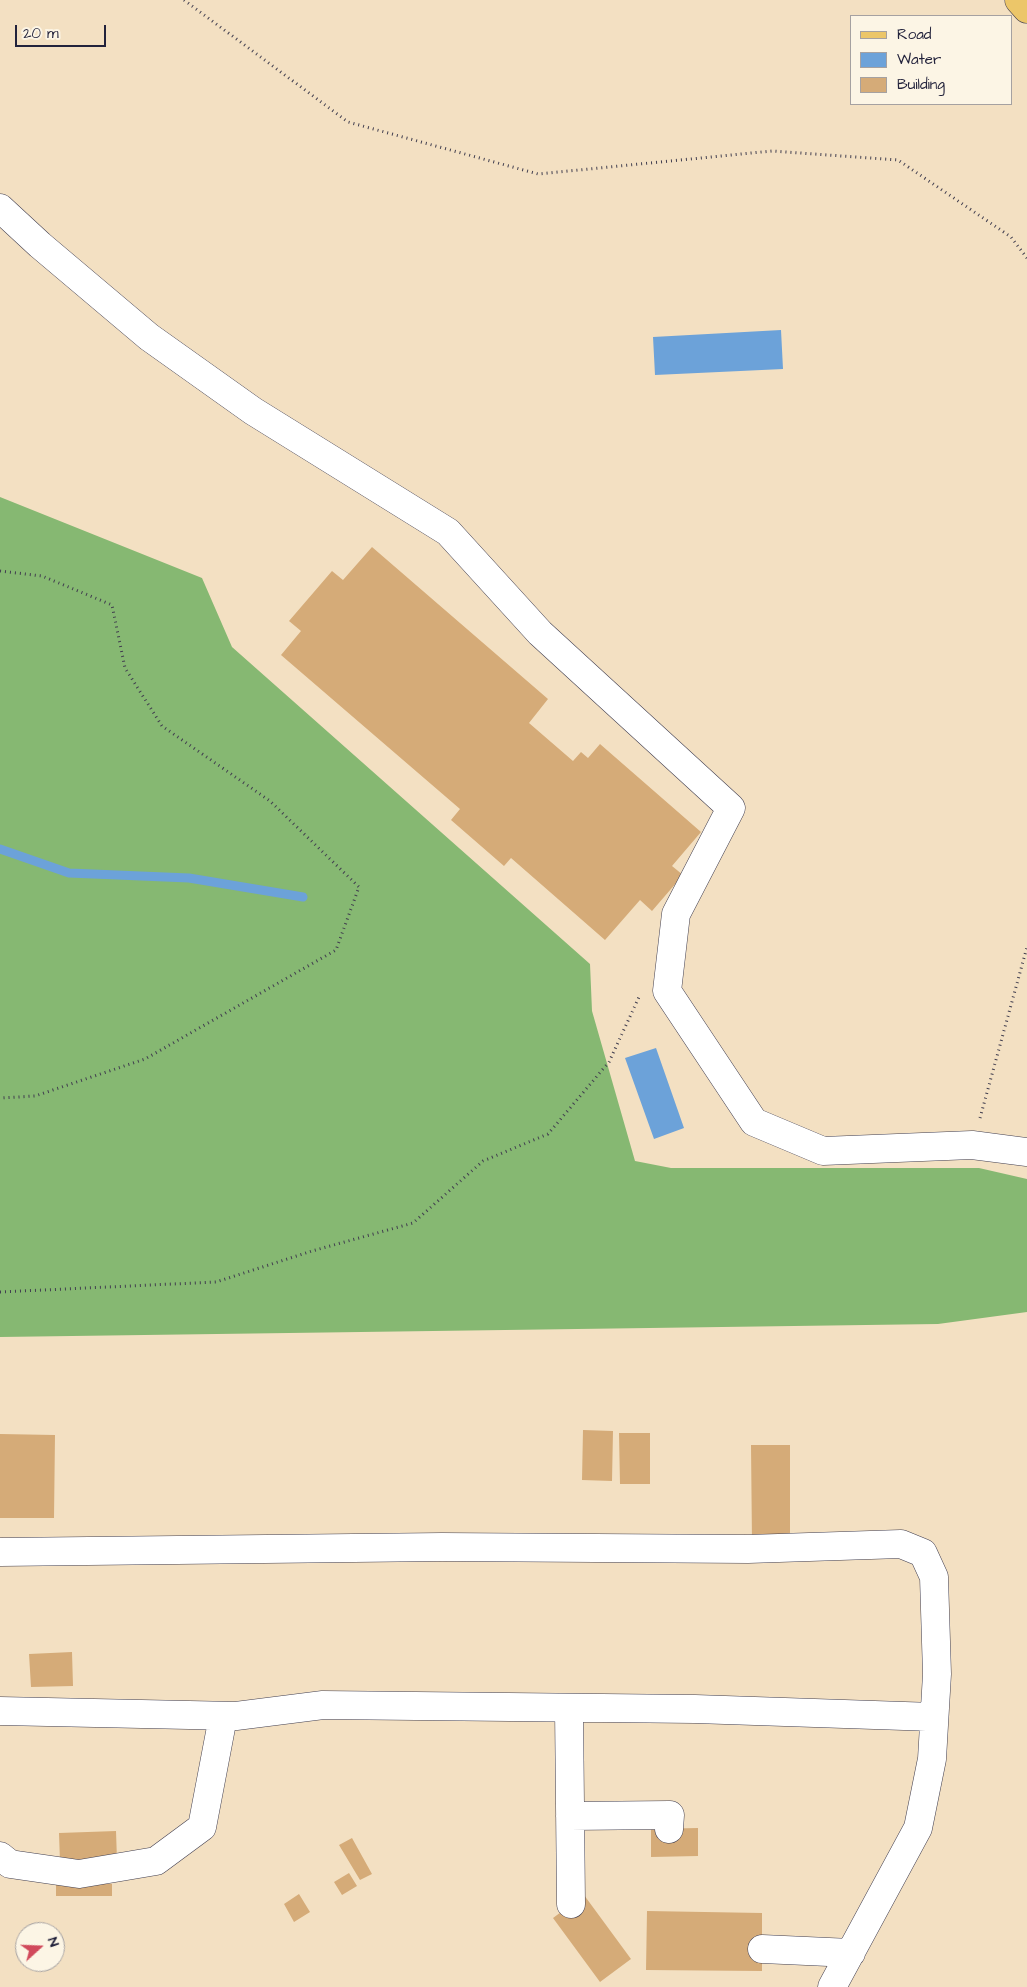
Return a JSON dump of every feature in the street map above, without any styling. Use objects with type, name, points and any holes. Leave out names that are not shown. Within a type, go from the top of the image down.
[{"type":"main road","points":[[1019,0],[1027,9]]},
{"type":"lane","points":[[0,208],[40,245],[150,337],[253,411],[448,532],[540,633],[731,808],[676,914],[668,991],[754,1122],[823,1152],[972,1145],[1027,1152]]},
{"type":"lane","points":[[0,1552],[442,1547],[748,1549],[902,1544],[923,1552],[934,1577],[937,1674],[932,1759],[918,1828],[832,1987]]},
{"type":"lane","points":[[0,1710],[223,1716],[323,1705],[569,1708],[934,1717]]},
{"type":"lane","points":[[569,1708],[571,1904]]},
{"type":"lane","points":[[0,1856],[10,1864],[79,1874],[156,1861],[202,1827],[223,1716]]},
{"type":"lane","points":[[570,1816],[670,1815],[669,1829]]},
{"type":"lane","points":[[762,1949],[850,1953]]},
{"type":"path","points":[[184,0],[348,122],[538,174],[772,151],[898,160],[1011,237],[1027,258]]},
{"type":"path","points":[[0,571],[42,576],[112,605],[126,668],[162,726],[270,801],[359,887],[336,950],[145,1059],[35,1096],[0,1098]]},
{"type":"path","points":[[972,1145],[1027,947]]},
{"type":"path","points":[[0,1292],[216,1282],[312,1251],[413,1223],[483,1161],[548,1134],[609,1062],[642,991],[669,981]]},
{"type":"green space","points":[[0,497],[202,578],[232,647],[590,964],[592,1011],[635,1161],[671,1168],[979,1168],[1027,1179],[1027,1312],[938,1324],[0,1337]]},
{"type":"water","points":[[781,330],[783,369],[655,375],[653,337]]},
{"type":"water","points":[[656,1048],[684,1128],[654,1139],[625,1058]]},
{"type":"building","points":[[372,547],[548,699],[529,723],[573,761],[581,752],[588,758],[600,744],[701,832],[672,866],[683,875],[652,911],[640,900],[605,940],[511,858],[504,866],[451,820],[460,809],[281,655],[301,631],[289,621],[332,571],[343,580]]},
{"type":"building","points":[[583,1430],[613,1431],[612,1481],[582,1480]]},
{"type":"building","points":[[619,1433],[650,1433],[650,1484],[620,1484]]},
{"type":"building","points":[[0,1434],[55,1435],[54,1518],[0,1518]]},
{"type":"building","points":[[751,1445],[790,1445],[790,1543],[752,1543]]},
{"type":"building","points":[[72,1652],[73,1686],[31,1687],[29,1654]]},
{"type":"building","points":[[698,1828],[698,1856],[651,1857],[651,1829]]},
{"type":"building","points":[[116,1831],[117,1860],[60,1862],[59,1833]]},
{"type":"building","points":[[352,1838],[372,1874],[360,1880],[339,1845]]},
{"type":"building","points":[[349,1873],[357,1886],[342,1895],[334,1882]]},
{"type":"building","points":[[56,1884],[112,1884],[112,1896],[56,1896]]},
{"type":"building","points":[[299,1894],[310,1912],[294,1922],[284,1904]]},
{"type":"building","points":[[584,1895],[631,1959],[600,1982],[553,1918]]},
{"type":"building","points":[[647,1911],[762,1913],[762,1971],[646,1970]]},
{"type":"waterway","points":[[0,849],[69,873],[189,878],[303,897]]}]
